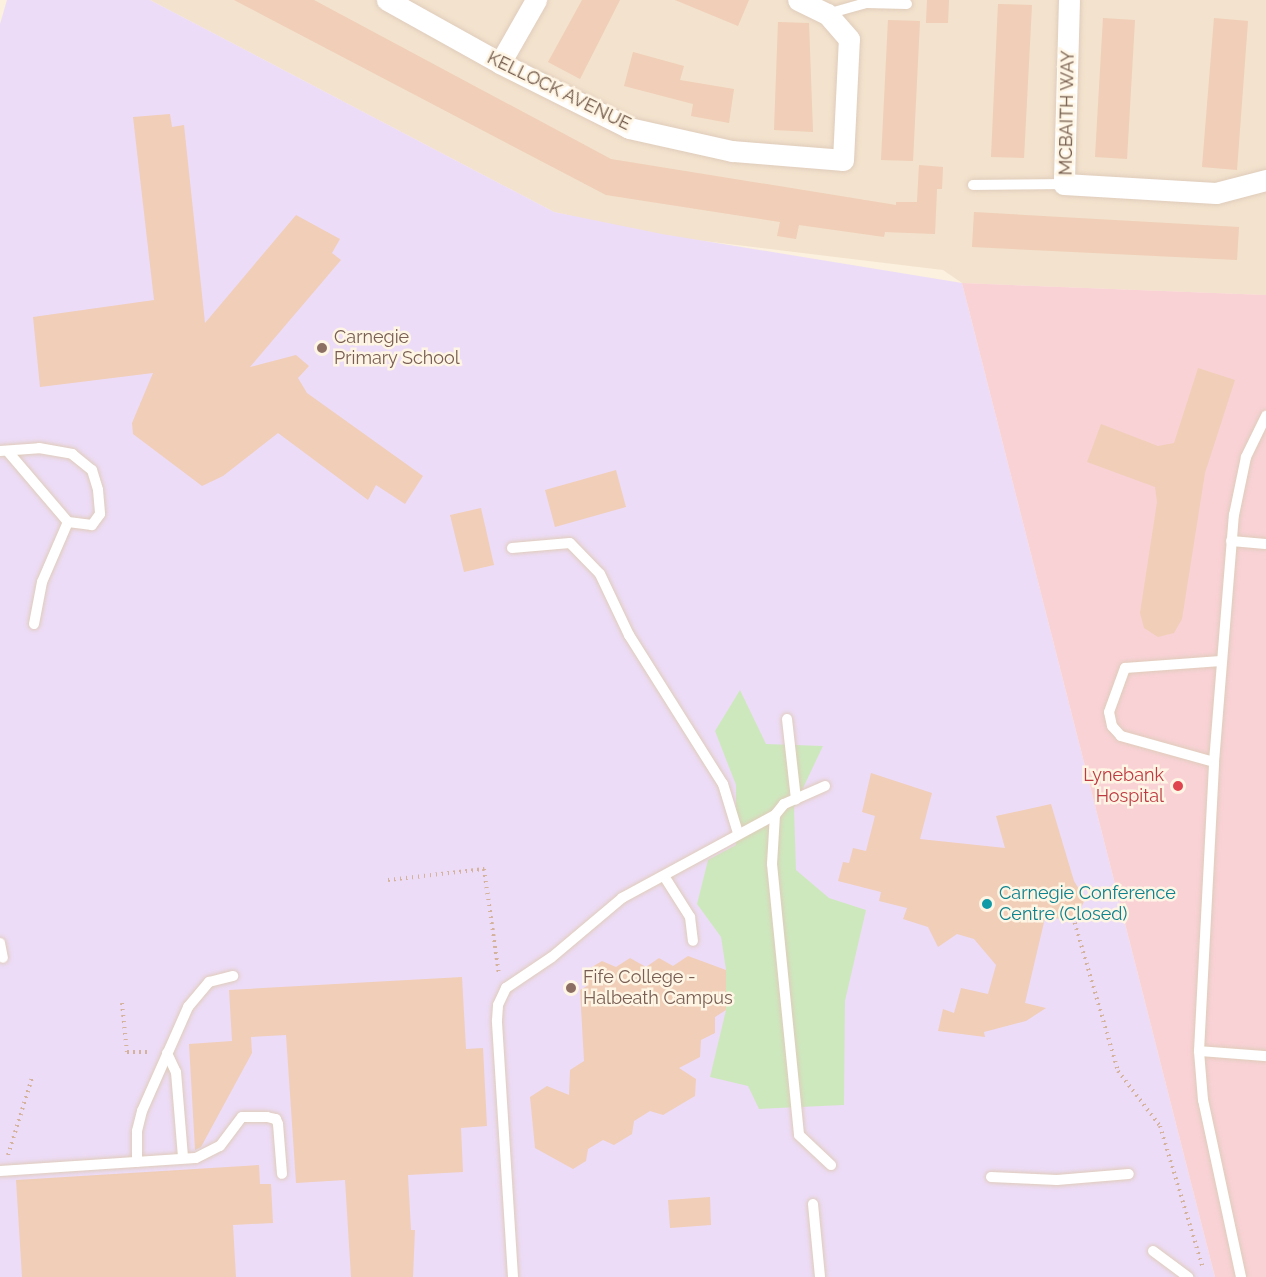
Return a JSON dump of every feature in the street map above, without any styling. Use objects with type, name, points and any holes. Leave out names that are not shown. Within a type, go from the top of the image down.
[{"type":"street","name":"KELLOCK AVENUE","points":[[387,0],[500,63],[629,128],[732,151],[843,160],[849,39],[827,14],[798,0]]},
{"type":"street","points":[[500,63],[536,0]]},
{"type":"street","name":"MCBAITH WAY","points":[[1069,0],[1064,184],[1216,193],[1266,180]]},
{"type":"lane","points":[[827,14],[866,3],[908,4]]},
{"type":"lane","points":[[973,184],[1064,184]]},
{"type":"lane","points":[[1240,1277],[1203,1100],[1198,1051],[1214,762],[1231,541],[1246,458],[1266,416]]},
{"type":"lane","points":[[39,448],[72,454],[92,470],[100,514],[92,525],[68,522],[5,452],[39,448]]},
{"type":"lane","points":[[34,624],[42,582],[68,522]]},
{"type":"lane","points":[[1231,541],[1266,544]]},
{"type":"lane","points":[[513,548],[570,543],[600,574],[629,635],[723,784],[738,832]]},
{"type":"lane","points":[[1214,762],[1121,736],[1112,726],[1109,712],[1125,668],[1221,660]]},
{"type":"lane","points":[[787,719],[796,799]]},
{"type":"lane","points":[[513,1277],[498,1005],[506,988],[552,957],[622,898],[738,832],[775,815],[784,804],[825,786]]},
{"type":"lane","points":[[775,815],[772,864],[799,1135],[831,1165]]},
{"type":"lane","points":[[664,876],[690,917],[693,941]]},
{"type":"lane","points":[[0,943],[3,958]]},
{"type":"lane","points":[[137,1162],[137,1131],[142,1111],[167,1053],[198,993],[210,982],[233,976]]},
{"type":"lane","points":[[1198,1051],[1266,1056]]},
{"type":"lane","points":[[167,1053],[176,1072],[183,1158]]},
{"type":"lane","points":[[2,1171],[137,1162],[212,1153],[242,1117],[267,1117],[276,1119],[278,1124],[282,1174]]},
{"type":"lane","points":[[990,1177],[1057,1180],[1129,1174]]},
{"type":"lane","points":[[813,1204],[819,1277]]},
{"type":"lane","points":[[1153,1251],[1188,1277]]},
{"type":"path","points":[[388,880],[483,869],[500,980]]},
{"type":"path","points":[[1073,917],[1118,1071],[1160,1126],[1206,1277]]},
{"type":"path","points":[[122,1003],[127,1052],[167,1053]]},
{"type":"path","points":[[2,1171],[32,1078]]},
{"type":"shaded area","name":"Fife College - Halbeath Campus","points":[[7,0],[150,0],[554,212],[662,234],[962,283],[1215,1277],[0,1277],[0,24]]},
{"type":"shaded area","points":[[150,0],[1266,0],[1266,295],[962,283],[943,270],[662,236],[554,212]]},
{"type":"shaded area","name":"Lynebank Hospital","points":[[962,283],[1266,295],[1266,1277],[1215,1277]]},
{"type":"green space","points":[[740,690],[766,744],[823,746],[794,807],[796,870],[829,898],[866,910],[845,1001],[844,1105],[759,1109],[748,1086],[710,1077],[726,1010],[726,970],[721,937],[697,904],[708,860],[736,845],[736,785],[715,731]]},
{"type":"building","points":[[234,0],[314,0],[611,159],[896,205],[896,202],[917,202],[919,165],[943,167],[942,189],[937,189],[935,234],[885,232],[884,237],[799,225],[796,239],[777,236],[780,222],[606,195]]},
{"type":"building","points":[[582,0],[620,0],[580,79],[548,62]]},
{"type":"building","points":[[675,0],[749,0],[738,26]]},
{"type":"building","points":[[927,0],[949,0],[948,23],[926,23]]},
{"type":"building","points":[[998,4],[1032,5],[1024,158],[991,157]]},
{"type":"building","points":[[1103,18],[1135,20],[1127,159],[1095,157]]},
{"type":"building","points":[[1214,18],[1248,21],[1237,170],[1202,167]]},
{"type":"building","points":[[888,20],[920,21],[913,161],[881,160]]},
{"type":"building","points":[[778,22],[809,23],[813,132],[774,130]]},
{"type":"building","points":[[633,52],[684,66],[680,80],[734,89],[729,123],[691,116],[693,104],[624,86]]},
{"type":"building","points":[[170,114],[172,127],[184,125],[205,323],[296,215],[340,239],[332,253],[341,260],[250,367],[296,355],[309,366],[298,378],[307,393],[423,476],[405,504],[376,485],[368,500],[278,433],[223,476],[202,486],[133,434],[132,423],[153,373],[40,387],[33,317],[154,300],[133,117]]},
{"type":"building","points":[[974,212],[1239,227],[1237,260],[972,247]]},
{"type":"building","points":[[1198,368],[1235,380],[1205,473],[1182,619],[1174,633],[1158,637],[1144,628],[1140,613],[1157,502],[1155,487],[1087,462],[1101,424],[1158,446],[1174,443]]},
{"type":"building","points":[[616,470],[626,507],[555,527],[545,490]]},
{"type":"building","points":[[481,508],[494,565],[464,572],[450,515]]},
{"type":"building","name":"Carnegie Conference Centre (Closed)","points":[[871,773],[932,793],[920,839],[1005,848],[996,816],[1051,804],[1074,881],[1085,899],[1078,915],[1070,919],[1045,918],[1025,1003],[1046,1008],[1026,1021],[984,1032],[985,1037],[938,1031],[943,1009],[954,1013],[961,988],[988,994],[996,965],[974,939],[957,934],[938,947],[928,927],[903,919],[907,908],[879,901],[881,892],[838,881],[843,862],[849,863],[853,848],[866,851],[875,816],[862,812]]},
{"type":"building","points":[[688,956],[726,970],[726,1010],[715,1017],[715,1033],[701,1040],[700,1057],[679,1068],[696,1079],[695,1096],[663,1115],[650,1111],[634,1121],[632,1134],[614,1145],[603,1140],[588,1149],[586,1161],[573,1169],[535,1148],[530,1097],[547,1086],[569,1095],[570,1070],[584,1061],[580,990],[587,986],[587,970],[602,961],[616,967],[630,958],[646,967],[659,958],[673,966]]},
{"type":"building","points":[[462,977],[466,1049],[483,1048],[487,1126],[461,1128],[463,1172],[408,1175],[411,1230],[415,1230],[413,1277],[351,1277],[345,1180],[296,1183],[286,1035],[251,1037],[252,1053],[201,1147],[195,1150],[189,1044],[232,1041],[229,990]]},
{"type":"building","points":[[259,1165],[260,1184],[271,1184],[273,1223],[233,1225],[236,1277],[22,1277],[16,1180]]},
{"type":"building","points":[[710,1197],[711,1225],[670,1228],[668,1200]]},
{"type":"place","name":"Carnegie Primary School","points":[[322,348]]},
{"type":"place","name":"Lynebank Hospital","points":[[1178,786]]},
{"type":"place","name":"Carnegie Conference Centre (Closed)","points":[[987,904]]},
{"type":"place","name":"Fife College - Halbeath Campus","points":[[571,988]]}]
